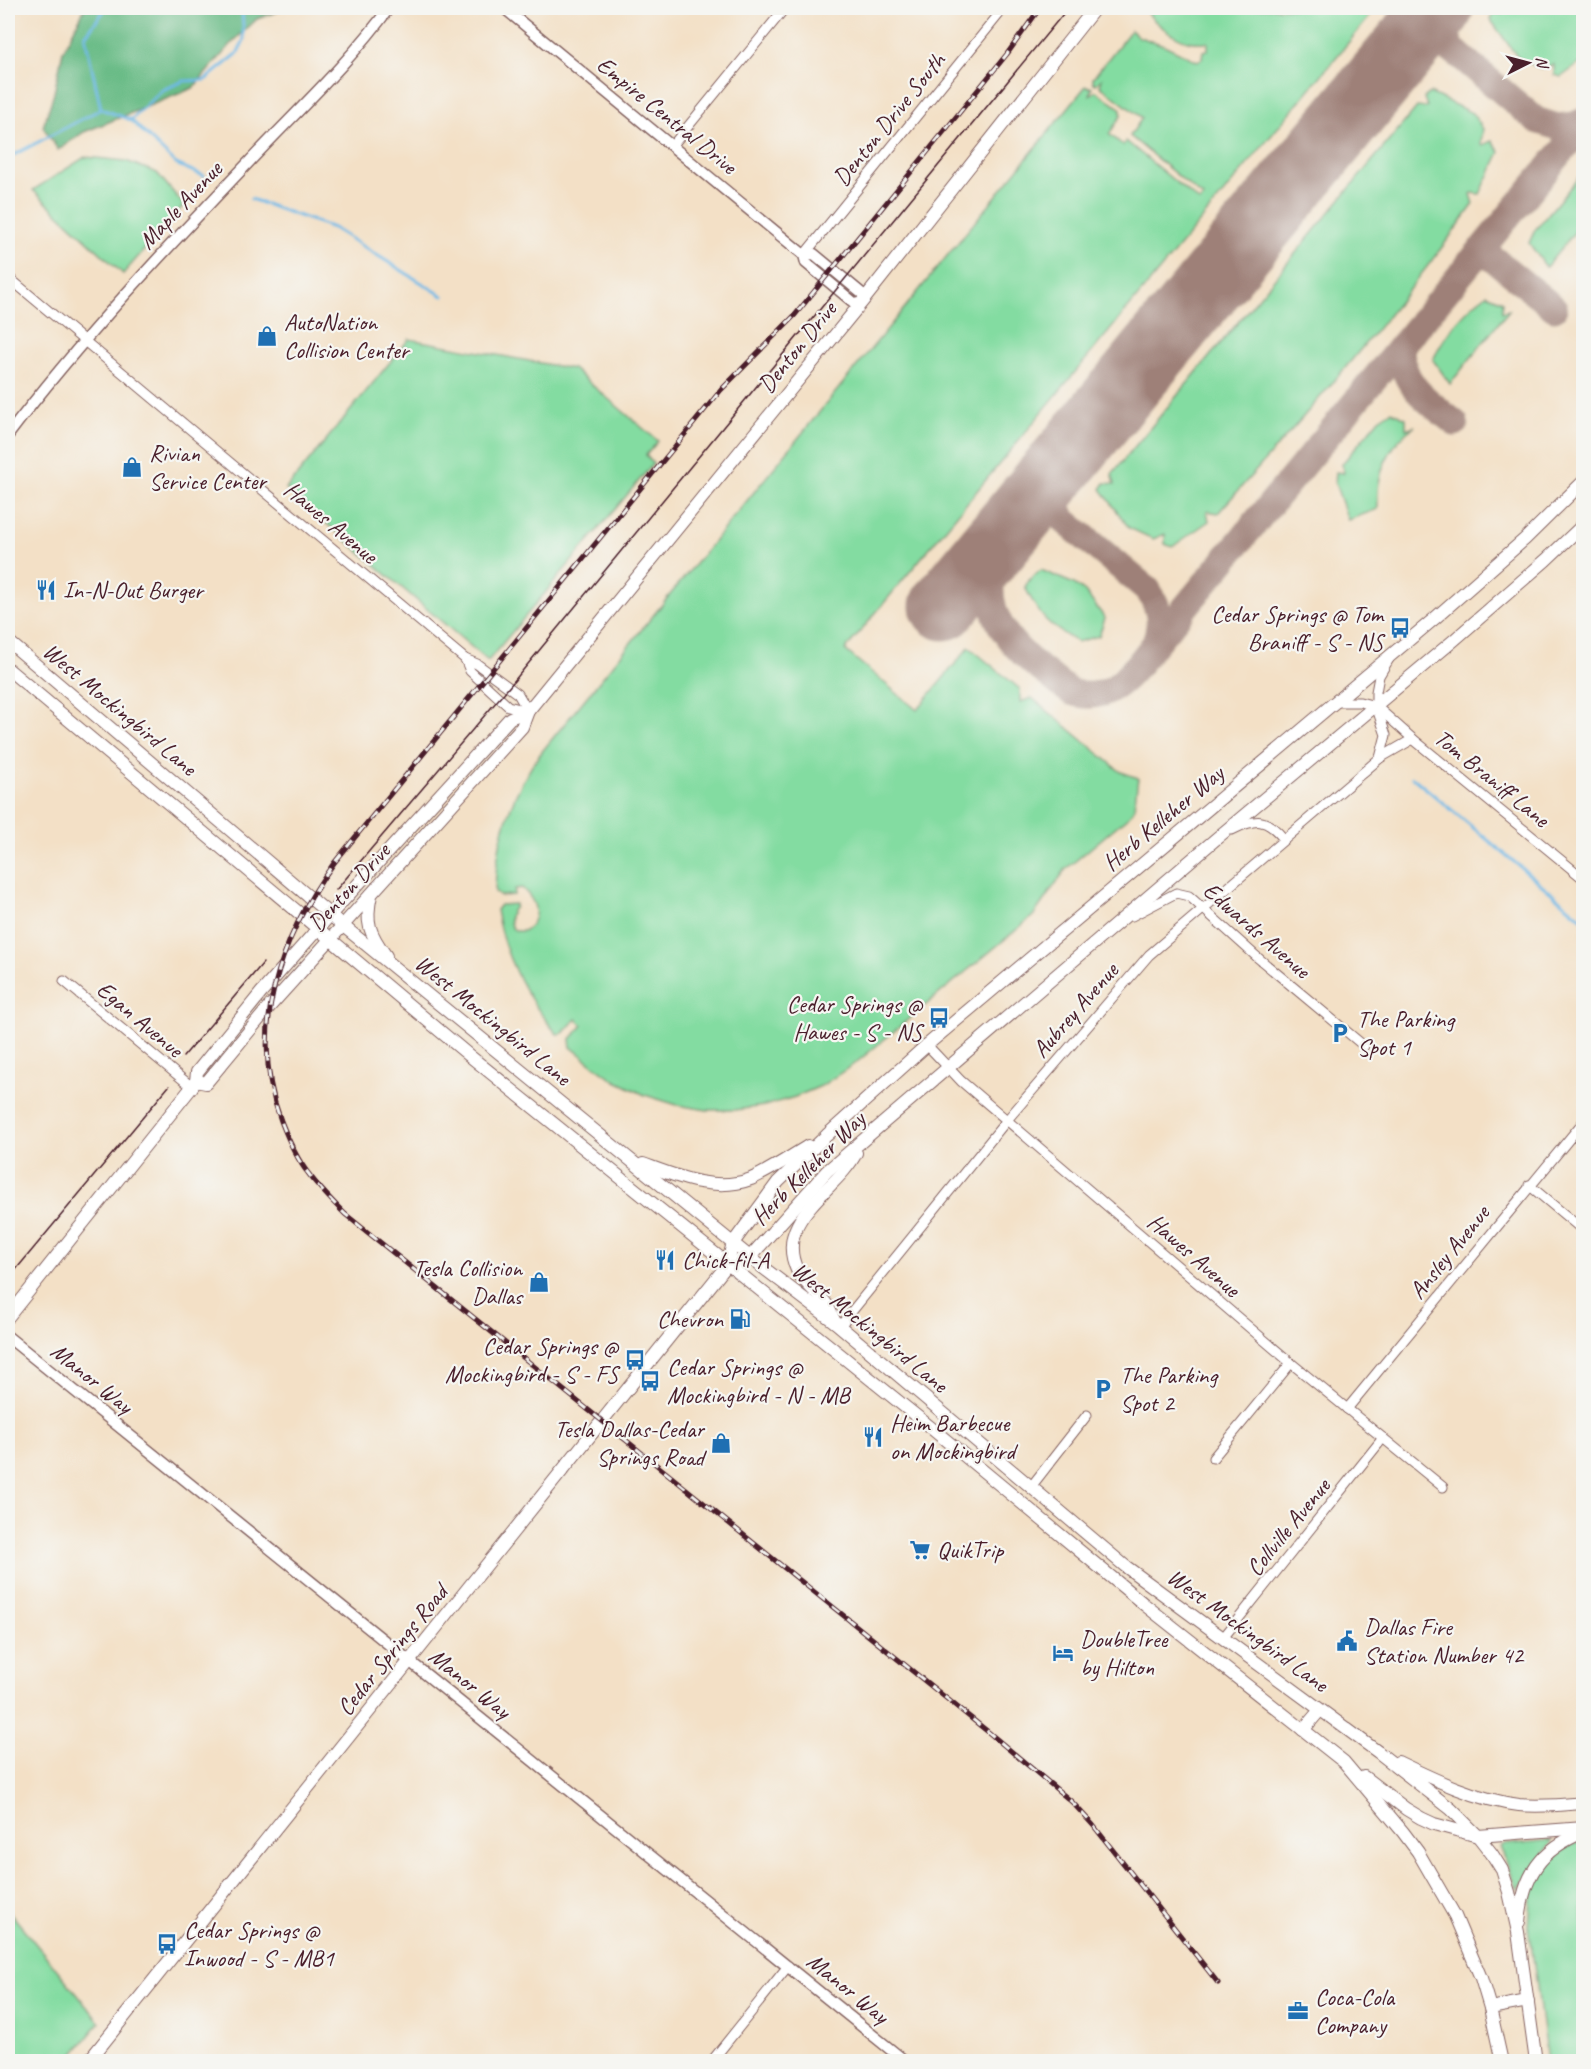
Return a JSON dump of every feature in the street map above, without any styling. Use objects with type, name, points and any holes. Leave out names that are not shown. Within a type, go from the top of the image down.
[{"type":"main road","name":"Denton Drive","points":[[194,1084],[206,1083],[270,1006],[522,727],[528,711],[862,301],[1095,8]]},
{"type":"main road","name":"Herb Kelleher Way","points":[[727,1265],[733,1243],[778,1182],[827,1135],[927,1045],[1392,655],[1503,559],[1584,482]]},
{"type":"main road","name":"Herb Kelleher Way","points":[[727,1265],[750,1257],[827,1171],[1217,838],[1376,706],[1546,560],[1584,524]]},
{"type":"main road","name":"West Mockingbird Lane","points":[[8,641],[342,926],[750,1257],[838,1324],[1030,1488],[1158,1591],[1378,1752],[1451,1809],[1478,1836],[1502,1870],[1518,1932],[1536,2061]]},
{"type":"main road","name":"West Mockingbird Lane","points":[[8,669],[471,1057],[930,1427],[1145,1605],[1344,1762],[1390,1815],[1418,1852],[1455,1916],[1473,1956],[1490,2008],[1502,2061]]},
{"type":"main road","points":[[29,687],[44,671]]},
{"type":"main road","name":"Denton Drive","points":[[8,1317],[194,1084],[196,1071],[261,993],[510,718],[528,711]]},
{"type":"main road","points":[[179,814],[192,798]]},
{"type":"main road","points":[[371,894],[366,913],[368,923],[382,950],[396,969]]},
{"type":"main road","points":[[471,1057],[485,1041]]},
{"type":"main road","points":[[633,1160],[696,1182],[732,1183],[752,1178],[827,1135]]},
{"type":"main road","points":[[838,1324],[827,1305],[798,1273],[794,1259],[794,1238],[796,1226],[806,1210],[855,1156],[860,1143]]},
{"type":"main road","name":"Cedar Springs Road","points":[[88,2061],[727,1265]]},
{"type":"main road","points":[[930,1427],[941,1413]]},
{"type":"main road","points":[[1020,1502],[1030,1488]]},
{"type":"main road","points":[[1145,1605],[1158,1591]]},
{"type":"main road","points":[[1303,1730],[1320,1710]]},
{"type":"main road","points":[[1378,1752],[1465,1791],[1492,1800],[1537,1806],[1584,1803]]},
{"type":"main road","points":[[1344,1762],[1406,1809],[1434,1824],[1478,1836],[1584,1828]]},
{"type":"main road","points":[[1518,1932],[1520,1910],[1527,1886],[1540,1859],[1567,1839],[1584,1832]]},
{"type":"main road","points":[[1490,2008],[1527,2001]]},
{"type":"street","name":"Maple Avenue","points":[[8,435],[84,341],[208,204],[350,56],[389,8]]},
{"type":"street","name":"Empire Central Drive","points":[[504,8],[804,255],[806,263],[862,301]]},
{"type":"street","points":[[672,146],[785,8]]},
{"type":"street","name":"Denton Drive South","points":[[804,255],[1004,8]]},
{"type":"street","name":"Hawes Avenue","points":[[8,277],[465,659],[477,664],[518,694],[528,711]]},
{"type":"street","points":[[1380,758],[1386,735],[1376,706],[1376,692],[1379,676],[1392,655]]},
{"type":"street","name":"Hawes Avenue","points":[[465,659],[470,671],[508,706],[528,711]]},
{"type":"street","points":[[1336,702],[1360,702],[1376,706]]},
{"type":"street","name":"Tom Braniff Lane","points":[[1376,706],[1584,879]]},
{"type":"street","name":"Aubrey Avenue","points":[[838,1324],[1007,1120],[1149,955],[1380,758],[1413,739]]},
{"type":"street","points":[[1217,838],[1248,822],[1261,821],[1276,830],[1284,839]]},
{"type":"street","name":"Edwards Avenue","points":[[1114,926],[1176,893],[1189,896],[1364,1046]]},
{"type":"street","name":"Egan Avenue","points":[[64,981],[194,1084]]},
{"type":"street","name":"Hawes Avenue","points":[[927,1045],[961,1081],[1291,1363],[1443,1487]]},
{"type":"street","name":"Ansley Avenue","points":[[1347,1409],[1528,1185],[1584,1120]]},
{"type":"street","points":[[1528,1185],[1584,1231]]},
{"type":"street","name":"Manor Way","points":[[8,1337],[906,2061]]},
{"type":"street","points":[[1213,1458],[1291,1363]]},
{"type":"street","points":[[1030,1488],[1087,1414]]},
{"type":"street","name":"Collville Avenue","points":[[1223,1638],[1383,1438]]},
{"type":"street","points":[[711,2061],[788,1966]]},
{"type":"green space","points":[[85,8],[287,8],[257,19],[233,42],[193,88],[84,132],[58,150],[43,127],[54,93],[63,51]]},
{"type":"green space","points":[[1151,8],[1377,8],[845,650],[917,710],[969,647],[1020,689],[1020,702],[1032,698],[1121,772],[1138,778],[1134,809],[1130,815],[1066,869],[1033,916],[857,1062],[821,1086],[764,1106],[735,1110],[707,1110],[677,1105],[645,1095],[616,1081],[571,1047],[570,1040],[583,1025],[576,1019],[563,1033],[557,1034],[535,1006],[510,961],[496,910],[500,905],[515,904],[510,922],[513,929],[517,931],[525,930],[530,926],[535,916],[532,901],[522,888],[515,889],[514,895],[500,896],[495,892],[498,853],[514,798],[532,765],[544,749],[1086,86],[1092,88],[1090,95],[1096,91],[1121,109],[1121,116],[1109,134],[1123,145],[1126,141],[1200,202],[1203,197],[1130,136],[1142,118],[1100,86],[1102,79],[1096,84],[1093,82],[1093,78],[1131,30],[1139,37],[1164,45],[1197,61],[1202,59],[1203,51],[1208,50],[1208,42],[1190,42],[1171,33],[1147,12]]},
{"type":"green space","points":[[1503,8],[1583,8],[1583,61],[1561,77],[1554,75],[1554,64],[1542,69],[1518,58],[1490,19],[1494,13],[1503,14]]},
{"type":"green space","points":[[1430,93],[1472,113],[1483,129],[1481,143],[1483,145],[1492,141],[1500,152],[1480,194],[1471,194],[1474,204],[1414,284],[1350,362],[1218,513],[1207,511],[1209,521],[1172,547],[1165,544],[1165,534],[1153,539],[1129,528],[1101,489],[1105,483],[1115,484],[1112,474],[1417,107],[1426,108],[1424,98]]},
{"type":"green space","points":[[85,157],[126,161],[157,173],[184,205],[123,274],[33,190]]},
{"type":"green space","points":[[1583,172],[1583,222],[1546,267],[1529,243],[1535,230]]},
{"type":"green space","points":[[1487,294],[1503,301],[1502,312],[1509,310],[1450,384],[1433,360],[1456,323]]},
{"type":"green space","points":[[409,339],[573,369],[658,441],[646,455],[653,464],[488,661],[286,489]]},
{"type":"green space","points":[[1391,411],[1406,418],[1406,429],[1415,426],[1397,442],[1385,463],[1379,485],[1378,509],[1348,520],[1335,483],[1336,472],[1344,473],[1342,464],[1379,419]]},
{"type":"green space","points":[[1041,570],[1074,584],[1085,592],[1105,618],[1099,636],[1077,642],[1059,631],[1040,614],[1025,587],[1029,580]]},
{"type":"green space","points":[[1550,1840],[1551,1844],[1518,1889],[1500,1847]]},
{"type":"green space","points":[[1583,1840],[1583,2061],[1547,2061],[1529,1927],[1531,1897],[1545,1867],[1567,1847]]},
{"type":"green space","points":[[8,1910],[100,2022],[68,2061],[8,2061]]},
{"type":"waterway","points":[[101,109],[85,36],[106,8]]},
{"type":"waterway","points":[[131,120],[162,90],[184,81],[205,80],[237,54],[244,40],[243,8]]},
{"type":"waterway","points":[[306,8],[311,8]]},
{"type":"waterway","points":[[8,158],[101,109],[131,120],[176,164],[204,176]]},
{"type":"waterway","points":[[251,199],[333,228],[443,296]]},
{"type":"waterway","points":[[1412,777],[1584,920]]},
{"type":"taxiway","points":[[1444,8],[1444,30],[1452,49],[1536,120],[1558,127],[1584,121]]},
{"type":"taxiway","points":[[1397,59],[1411,50],[1426,46],[1441,47],[1457,53]]},
{"type":"taxiway","points":[[1003,534],[995,555],[991,575],[991,593],[994,610],[1011,641],[1042,670],[1071,692],[1086,695],[1100,694],[1112,689],[1132,672],[1584,125]]},
{"type":"taxiway","points":[[1470,261],[1480,256],[1490,256],[1554,308]]},
{"type":"taxiway","points":[[1401,346],[1402,360],[1410,381],[1425,399],[1455,423]]},
{"type":"taxiway","points":[[1067,456],[1056,480],[1056,505],[1065,521],[1148,590],[1158,609],[1159,616],[1159,629],[1154,644]]},
{"type":"runway","points":[[944,606],[1439,8]]},
{"type":"tram line","points":[[336,890],[514,681],[1068,8]]},
{"type":"tram line","points":[[183,1057],[263,963]]},
{"type":"tram line","points":[[8,1279],[169,1086]]},
{"type":"railway","points":[[1040,8],[1007,54],[795,315],[721,390],[334,863],[298,922],[285,953],[274,986],[267,1053],[271,1087],[281,1121],[293,1148],[312,1179],[345,1214],[1072,1802],[1093,1825],[1218,1983]]},
{"type":"place","name":"AutoNation Collision Center","points":[[267,336]]},
{"type":"place","name":"Rivian Service Center","points":[[132,467]]},
{"type":"place","name":"In-N-Out Burger","points":[[46,590]]},
{"type":"place","name":"Cedar Springs @ Tom Braniff - S - NS","points":[[1400,628]]},
{"type":"place","name":"Cedar Springs @ Hawes - S - NS","points":[[939,1018]]},
{"type":"place","name":"The Parking Spot 1","points":[[1340,1033]]},
{"type":"place","name":"Chick-fil-A","points":[[665,1260]]},
{"type":"place","name":"Tesla Collision Dallas","points":[[539,1282]]},
{"type":"place","name":"Chevron","points":[[740,1319]]},
{"type":"place","name":"Cedar Springs @ Mockingbird - S - FS","points":[[635,1360]]},
{"type":"place","name":"Cedar Springs @ Mockingbird - N - MB","points":[[650,1381]]},
{"type":"place","name":"The Parking Spot 2","points":[[1103,1389]]},
{"type":"place","name":"Heim Barbecue on Mockingbird","points":[[873,1437]]},
{"type":"place","name":"Tesla Dallas-Cedar Springs Road","points":[[721,1443]]},
{"type":"place","name":"QuikTrip","points":[[920,1550]]},
{"type":"place","name":"Dallas Fire Station Number 42","points":[[1347,1641]]},
{"type":"place","name":"DoubleTree by Hilton","points":[[1063,1653]]},
{"type":"place","name":"Cedar Springs @ Inwood - S - MB1","points":[[167,1944]]},
{"type":"place","name":"Coca-Cola Company","points":[[1298,2011]]}]
